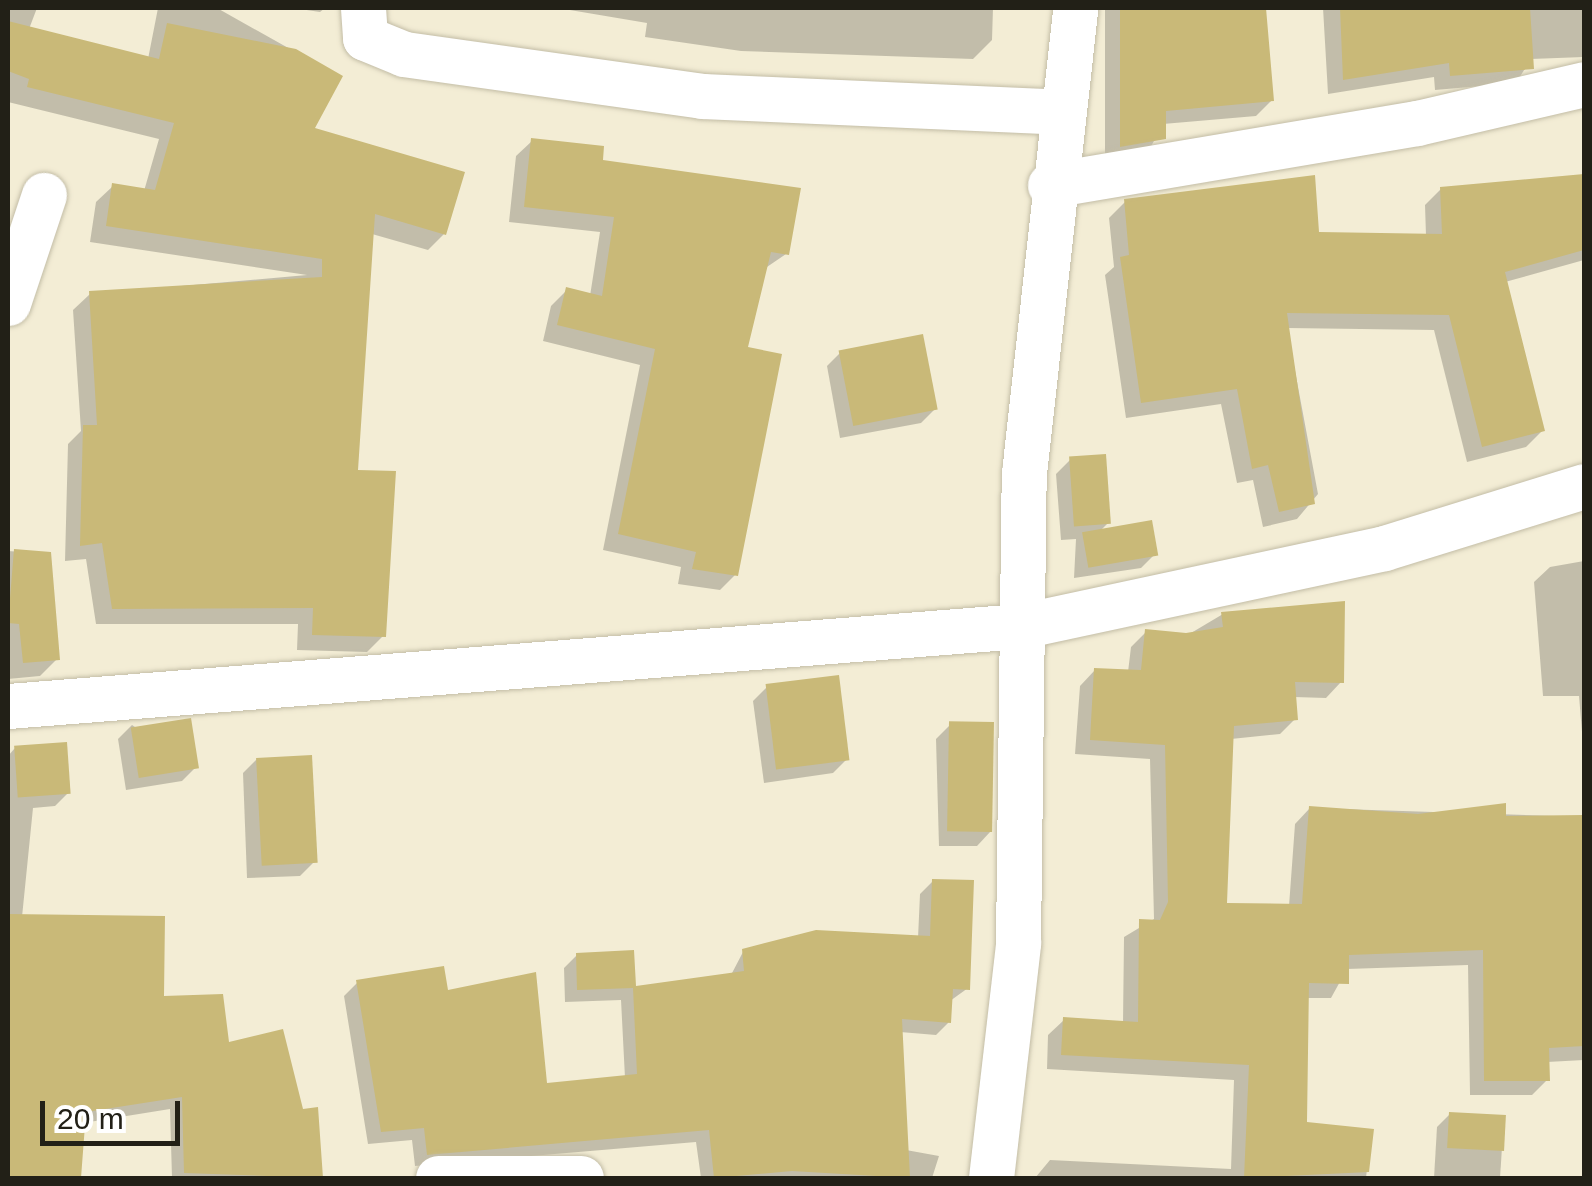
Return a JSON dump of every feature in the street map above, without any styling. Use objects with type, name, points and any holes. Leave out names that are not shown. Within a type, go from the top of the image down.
[{"type":"street","points":[[363,8],[365,38],[404,54],[702,96],[1062,112]]},
{"type":"street","points":[[991,1178],[1018,942],[1024,474],[1050,185],[1075,8]]},
{"type":"street","points":[[1050,185],[1417,123],[1584,84]]},
{"type":"street","points":[[8,303],[44,196]]},
{"type":"street","points":[[8,706],[1021,626],[1384,548],[1584,486]]},
{"type":"street","points":[[438,1178],[581,1178]]},
{"type":"building","points":[[1120,8],[1266,8],[1274,101],[1166,111],[1166,139],[1120,147]]},
{"type":"building","points":[[1340,8],[1530,8],[1534,69],[1450,76],[1449,63],[1343,80]]},
{"type":"building","points":[[8,21],[159,59],[167,23],[296,49],[343,76],[315,128],[465,172],[446,235],[375,214],[358,470],[396,471],[386,637],[312,635],[313,608],[112,609],[102,543],[80,546],[83,425],[97,425],[89,291],[322,277],[322,259],[106,226],[112,183],[155,190],[174,123],[27,87],[29,79],[8,71]]},
{"type":"building","points":[[531,138],[604,146],[603,160],[801,188],[789,255],[771,252],[748,347],[782,354],[738,576],[692,569],[696,552],[618,534],[655,349],[557,325],[566,287],[602,296],[614,217],[524,207]]},
{"type":"building","points":[[1584,174],[1584,250],[1505,272],[1545,431],[1482,447],[1449,315],[1287,313],[1315,504],[1279,512],[1268,465],[1252,469],[1237,389],[1141,403],[1120,257],[1129,255],[1124,199],[1315,175],[1319,232],[1442,234],[1440,187]]},
{"type":"building","points":[[923,334],[938,410],[853,426],[839,350]]},
{"type":"building","points":[[1106,454],[1111,524],[1074,526],[1069,457]]},
{"type":"building","points":[[1152,520],[1158,555],[1088,568],[1082,532]]},
{"type":"building","points":[[14,549],[51,552],[60,660],[23,663],[19,624],[8,623]]},
{"type":"building","points":[[1345,601],[1344,683],[1295,682],[1298,720],[1234,726],[1227,903],[1302,904],[1309,806],[1418,814],[1506,803],[1506,816],[1584,815],[1584,1046],[1549,1048],[1550,1081],[1484,1081],[1483,950],[1349,955],[1349,984],[1309,983],[1307,1122],[1374,1129],[1369,1172],[1244,1178],[1249,1065],[1061,1055],[1063,1017],[1138,1022],[1139,919],[1160,920],[1168,902],[1165,745],[1090,740],[1094,668],[1141,670],[1145,629],[1186,633],[1223,627],[1221,612]]},
{"type":"building","points":[[839,675],[849,760],[776,769],[766,684]]},
{"type":"building","points":[[191,718],[199,768],[139,778],[131,728]]},
{"type":"building","points":[[949,721],[994,722],[992,832],[947,831]]},
{"type":"building","points":[[67,742],[71,794],[18,798],[14,746]]},
{"type":"building","points":[[312,755],[318,863],[262,866],[256,758]]},
{"type":"building","points":[[932,879],[974,880],[970,990],[953,989],[951,1023],[902,1019],[910,1178],[792,1171],[714,1178],[709,1130],[427,1155],[424,1128],[381,1132],[356,980],[444,966],[448,990],[536,972],[547,1083],[637,1074],[633,988],[577,990],[576,953],[634,950],[636,986],[744,971],[742,949],[816,930],[930,936]]},
{"type":"building","points":[[8,914],[165,916],[164,996],[223,994],[229,1042],[283,1029],[303,1109],[318,1107],[323,1178],[184,1173],[182,1097],[86,1112],[81,1178],[8,1178]]},
{"type":"building","points":[[1449,1112],[1506,1115],[1504,1151],[1447,1148]]}]
